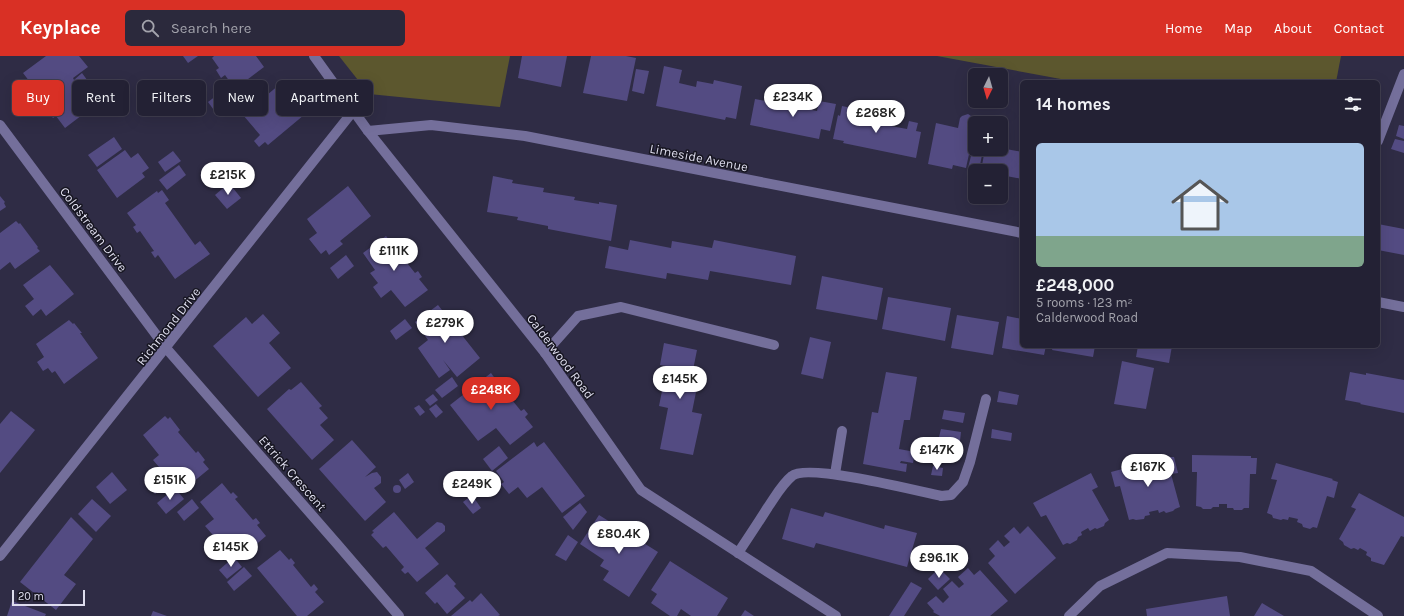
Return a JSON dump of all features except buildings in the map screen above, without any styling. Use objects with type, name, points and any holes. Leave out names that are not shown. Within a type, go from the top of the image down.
[{"type":"street","name":"Calderwood Road","points":[[314,56],[332,80]]},
{"type":"street","points":[[1380,136],[1404,74]]},
{"type":"street","name":"Richmond Drive","points":[[0,556],[349,116]]},
{"type":"street","name":"Calderwood Road","points":[[358,116],[544,353],[641,490],[836,616]]},
{"type":"street","name":"Coldstream Drive","points":[[0,125],[166,348]]},
{"type":"street","name":"Limeside Avenue","points":[[368,130],[431,125],[525,136],[1020,233]]},
{"type":"street","points":[[1380,302],[1404,307]]},
{"type":"street","points":[[544,353],[578,316],[621,307],[774,345]]},
{"type":"street","name":"Ettrick Crescent","points":[[166,348],[338,544],[399,616]]},
{"type":"street","points":[[738,553],[772,501],[793,474],[803,472],[835,474],[941,496],[951,495],[963,482],[970,462],[986,399]]},
{"type":"street","points":[[835,474],[842,431]]},
{"type":"street","points":[[1069,616],[1100,586],[1167,553],[1240,557],[1311,571],[1378,616]]},
{"type":"shaded area","points":[[339,56],[510,56],[500,107],[373,94],[373,80],[358,80]]},
{"type":"shaded area","points":[[937,56],[1341,56],[1336,80],[1066,80]]}]
